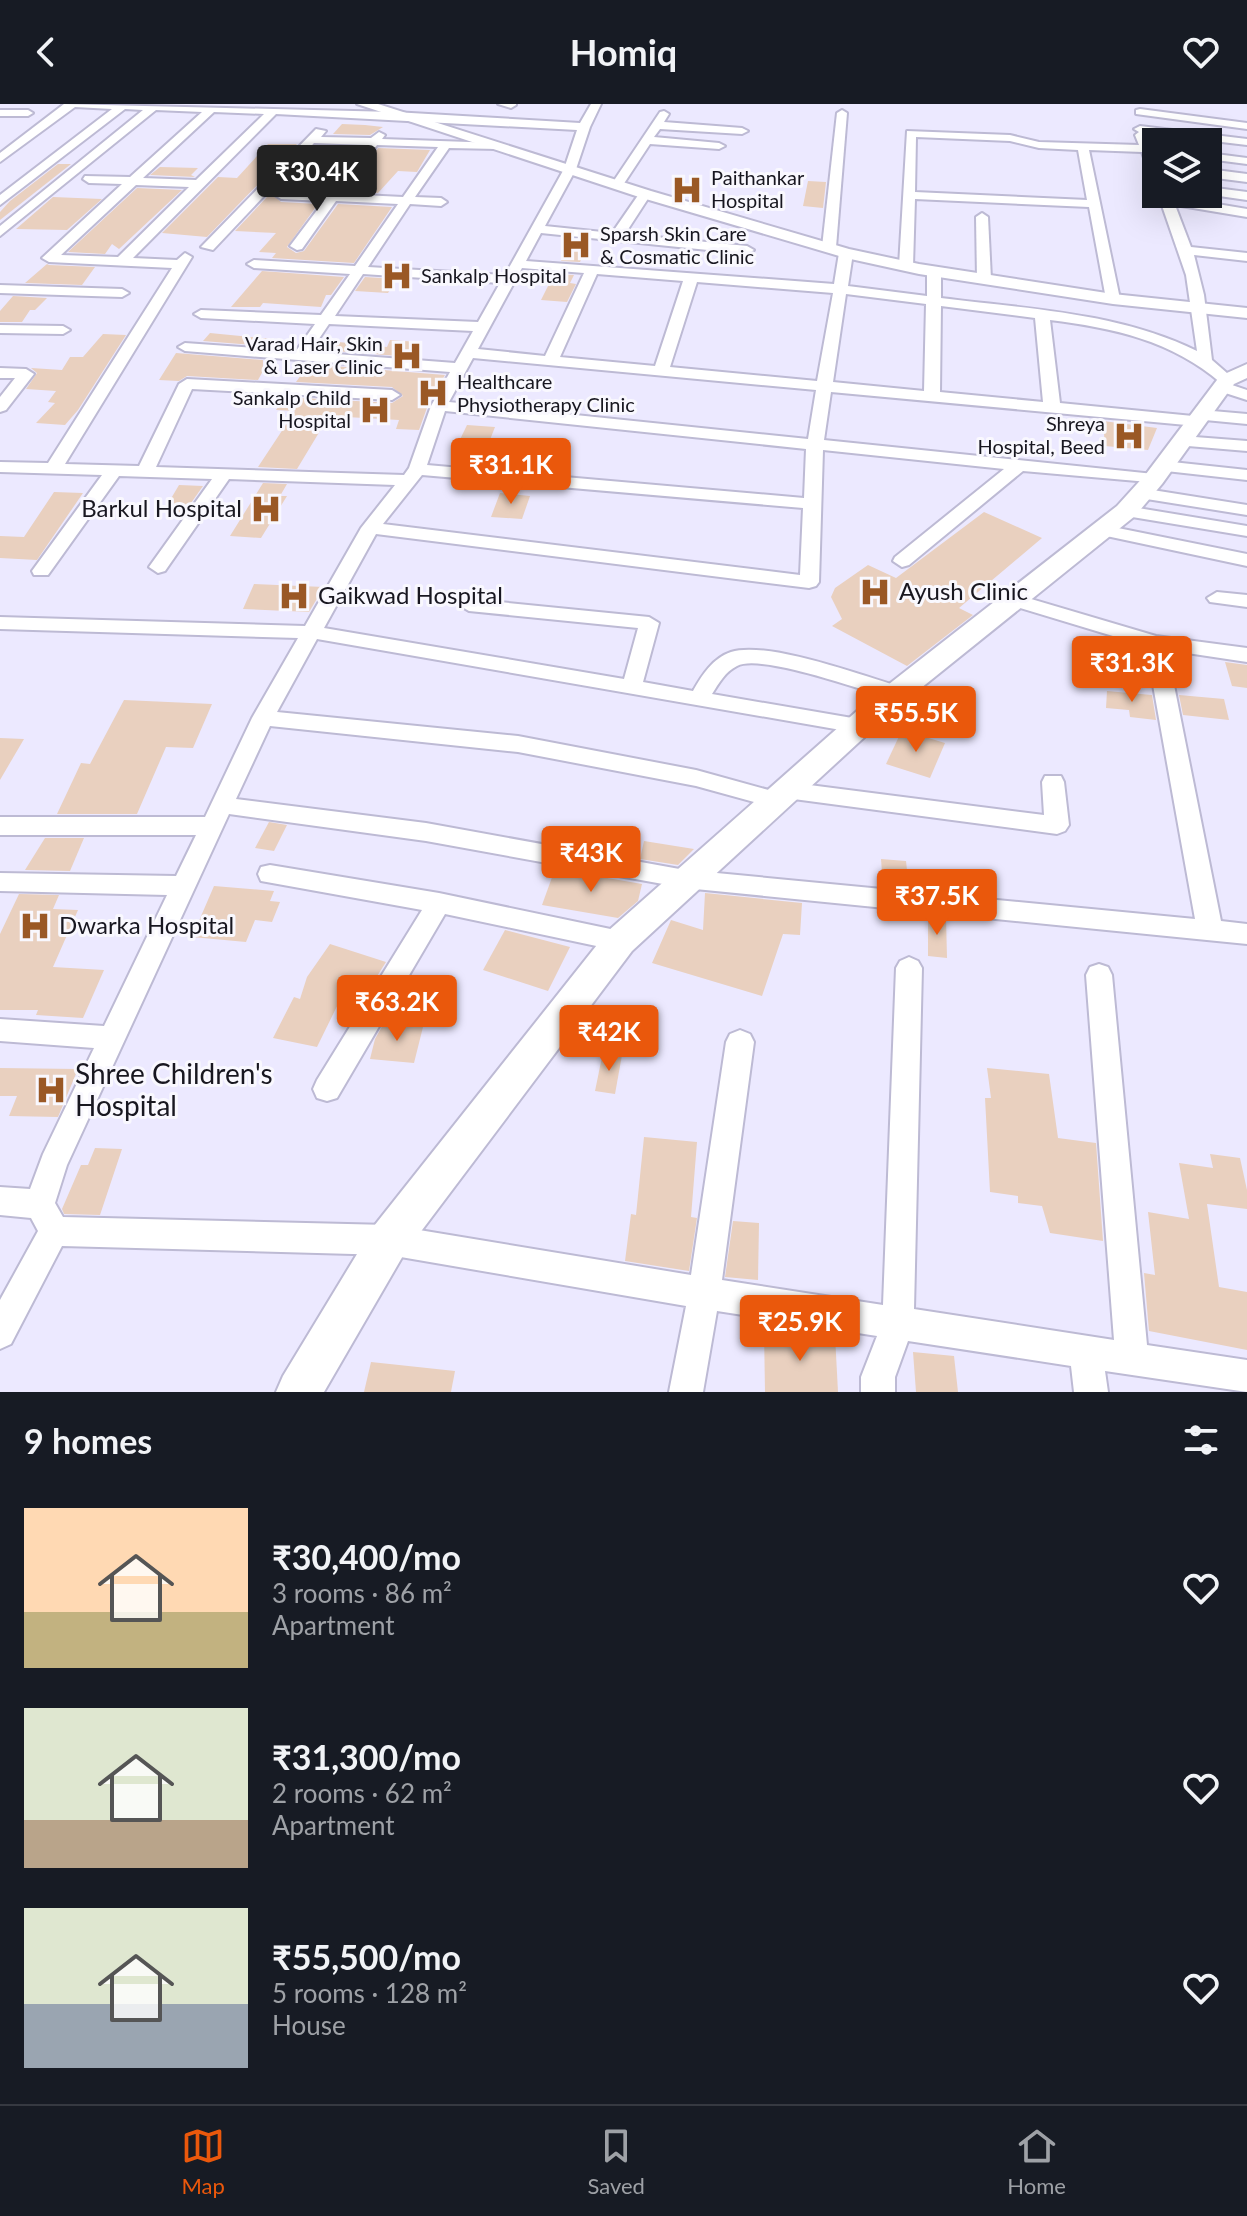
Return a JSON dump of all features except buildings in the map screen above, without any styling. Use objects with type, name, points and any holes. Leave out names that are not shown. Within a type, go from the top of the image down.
[{"type":"main road","points":[[299,1392],[389,1240],[620,941],[685,879],[858,726],[1014,600],[1158,469],[1230,379]]},
{"type":"street","points":[[0,159],[71,104],[394,115],[584,127]]},
{"type":"street","points":[[364,104],[645,194],[838,250],[934,271],[1113,299],[1247,313]]},
{"type":"street","points":[[503,104],[511,104]]},
{"type":"street","points":[[494,122],[511,104]]},
{"type":"street","points":[[0,1333],[47,1218],[53,1164],[263,718],[370,528],[414,475],[439,406],[570,169],[584,127],[596,104]]},
{"type":"street","points":[[0,201],[131,105]]},
{"type":"street","points":[[0,232],[153,107]]},
{"type":"street","points":[[1142,133],[1140,108],[1247,126]]},
{"type":"street","points":[[54,468],[182,260],[121,262],[49,258],[211,109]]},
{"type":"street","points":[[121,262],[273,111]]},
{"type":"street","points":[[0,113],[28,113]]},
{"type":"street","points":[[208,247],[337,113]]},
{"type":"street","points":[[370,528],[809,582],[815,444],[839,289],[842,113]]},
{"type":"street","points":[[617,185],[664,114]]},
{"type":"street","points":[[297,246],[394,115]]},
{"type":"street","points":[[657,125],[742,131]]},
{"type":"street","points":[[1140,129],[1247,142]]},
{"type":"street","points":[[906,266],[911,133],[1010,138],[1039,145],[1142,149]]},
{"type":"street","points":[[312,140],[498,146]]},
{"type":"street","points":[[647,140],[719,146]]},
{"type":"street","points":[[299,357],[445,145]]},
{"type":"street","points":[[1083,148],[1113,299]]},
{"type":"street","points":[[1222,158],[1247,161]]},
{"type":"street","points":[[1222,175],[1247,178]]},
{"type":"street","points":[[89,179],[199,184]]},
{"type":"street","points":[[1222,193],[1247,196]]},
{"type":"street","points":[[616,237],[645,194]]},
{"type":"street","points":[[281,195],[441,202]]},
{"type":"street","points":[[909,195],[1094,204]]},
{"type":"street","points":[[1173,208],[1180,217],[1202,309],[1230,379]]},
{"type":"street","points":[[1221,208],[1247,213]]},
{"type":"street","points":[[982,217],[984,279]]},
{"type":"street","points":[[537,229],[747,250]]},
{"type":"street","points":[[1186,250],[1247,257]]},
{"type":"street","points":[[254,264],[357,270],[592,270],[839,289],[1106,323],[1157,337],[1230,379]]},
{"type":"street","points":[[551,360],[592,270]]},
{"type":"street","points":[[932,395],[934,271]]},
{"type":"street","points":[[661,370],[691,278]]},
{"type":"street","points":[[0,289],[122,293]]},
{"type":"street","points":[[201,314],[483,327]]},
{"type":"street","points":[[1042,315],[1052,407]]},
{"type":"street","points":[[0,329],[63,330]]},
{"type":"street","points":[[185,347],[299,357],[551,360],[1052,407],[1158,469],[1247,531]]},
{"type":"street","points":[[0,373],[26,374],[0,407]]},
{"type":"street","points":[[146,470],[187,384],[392,395]]},
{"type":"street","points":[[439,406],[1019,465],[1247,475]]},
{"type":"street","points":[[1158,469],[1247,419]]},
{"type":"street","points":[[1158,469],[1247,446]]},
{"type":"street","points":[[902,561],[1019,465]]},
{"type":"street","points":[[1,468],[414,475],[813,504]]},
{"type":"street","points":[[41,571],[115,469]]},
{"type":"street","points":[[1158,469],[1247,510]]},
{"type":"street","points":[[1158,469],[1247,560]]},
{"type":"street","points":[[158,567],[226,472]]},
{"type":"street","points":[[1217,598],[1247,601]]},
{"type":"street","points":[[1014,600],[1155,642],[1247,655]]},
{"type":"street","points":[[469,605],[649,623],[632,686]]},
{"type":"street","points":[[0,623],[311,632],[858,726]]},
{"type":"street","points":[[1155,642],[1210,931]]},
{"type":"street","points":[[699,698],[715,672],[735,657],[779,659],[897,693]]},
{"type":"street","points":[[263,718],[518,744],[781,795],[1057,825],[1053,782]]},
{"type":"street","points":[[0,826],[216,816],[426,832],[685,879],[1247,934]]},
{"type":"street","points":[[270,874],[439,903],[620,941]]},
{"type":"street","points":[[0,882],[183,886]]},
{"type":"street","points":[[327,1089],[439,903]]},
{"type":"street","points":[[878,1392],[878,1377],[898,1323],[909,968]]},
{"type":"street","points":[[1099,975],[1132,1359]]},
{"type":"street","points":[[0,1030],[113,1038]]},
{"type":"street","points":[[686,1392],[704,1293],[740,1042]]},
{"type":"street","points":[[0,1201],[47,1218],[389,1240],[704,1293],[1247,1377]]},
{"type":"street","points":[[1086,1351],[1091,1392]]},
{"type":"place","name":"Paithankar Hospital","points":[[687,190]]},
{"type":"place","name":"Sparsh Skin Care & Cosmatic Clinic","points":[[576,245]]},
{"type":"place","name":"Sankalp Hospital","points":[[397,276]]},
{"type":"place","name":"Varad Hair, Skin & Laser Clinic","points":[[407,356]]},
{"type":"place","name":"Healthcare Physiotherapy Clinic","points":[[433,393]]},
{"type":"place","name":"Sankalp Child Hospital","points":[[375,410]]},
{"type":"place","name":"Shreya Hospital, Beed","points":[[1129,436]]},
{"type":"place","name":"Barkul Hospital","points":[[266,509]]},
{"type":"place","name":"Ayush Clinic","points":[[875,592]]},
{"type":"place","name":"Gaikwad Hospital","points":[[294,596]]},
{"type":"place","name":"Dwarka Hospital","points":[[35,926]]},
{"type":"place","name":"Shree Children's Hospital","points":[[51,1090]]}]
